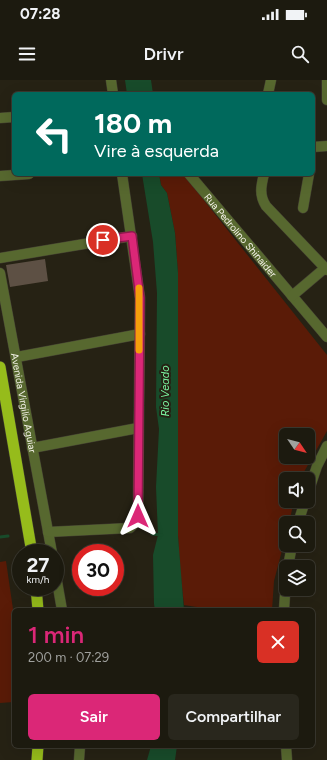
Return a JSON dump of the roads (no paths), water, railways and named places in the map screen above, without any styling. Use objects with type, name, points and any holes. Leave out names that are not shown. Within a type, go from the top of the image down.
[{"type":"highway","points":[[0,367],[2,391],[30,544]]},
{"type":"highway","points":[[37,596],[38,608]]},
{"type":"highway","points":[[37,760],[38,748]]},
{"type":"street","points":[[111,80],[113,92]]},
{"type":"street","points":[[268,92],[271,80]]},
{"type":"street","points":[[326,80],[327,100]]},
{"type":"street","points":[[0,118],[12,117]]},
{"type":"street","points":[[315,147],[327,146]]},
{"type":"street","points":[[0,176],[12,175]]},
{"type":"street","points":[[48,532],[130,528],[135,523],[138,516],[140,298],[122,176]]},
{"type":"street","name":"Rua Pedrolino Shinaider","points":[[191,176],[327,337]]},
{"type":"street","points":[[264,176],[260,190],[266,206],[326,269],[292,296]]},
{"type":"street","points":[[303,208],[309,176]]},
{"type":"street","points":[[0,258],[132,236]]},
{"type":"street","name":"Avenida Virgilio Aguiar","points":[[0,273],[50,544]]},
{"type":"street","points":[[16,357],[140,334]]},
{"type":"street","points":[[32,448],[138,428]]},
{"type":"street","points":[[315,472],[327,446]]},
{"type":"street","points":[[60,596],[62,608]]},
{"type":"street","points":[[284,608],[285,596]]},
{"type":"street","points":[[79,760],[80,748]]},
{"type":"street","points":[[286,748],[287,760]]},
{"type":"water","points":[[125,80],[151,80],[153,92],[127,92]]},
{"type":"water","name":"Rio Veado","points":[[142,176],[159,176],[161,185],[167,193],[175,233],[178,273],[178,536],[184,608],[155,608],[154,604],[153,555],[158,535],[156,487],[159,429],[156,407],[157,293],[153,242]]},
{"type":"water","points":[[150,748],[177,748],[175,760],[147,760]]},
{"type":"waterway","points":[[152,534],[162,535]]},
{"type":"waterway","points":[[0,537],[8,536]]}]
